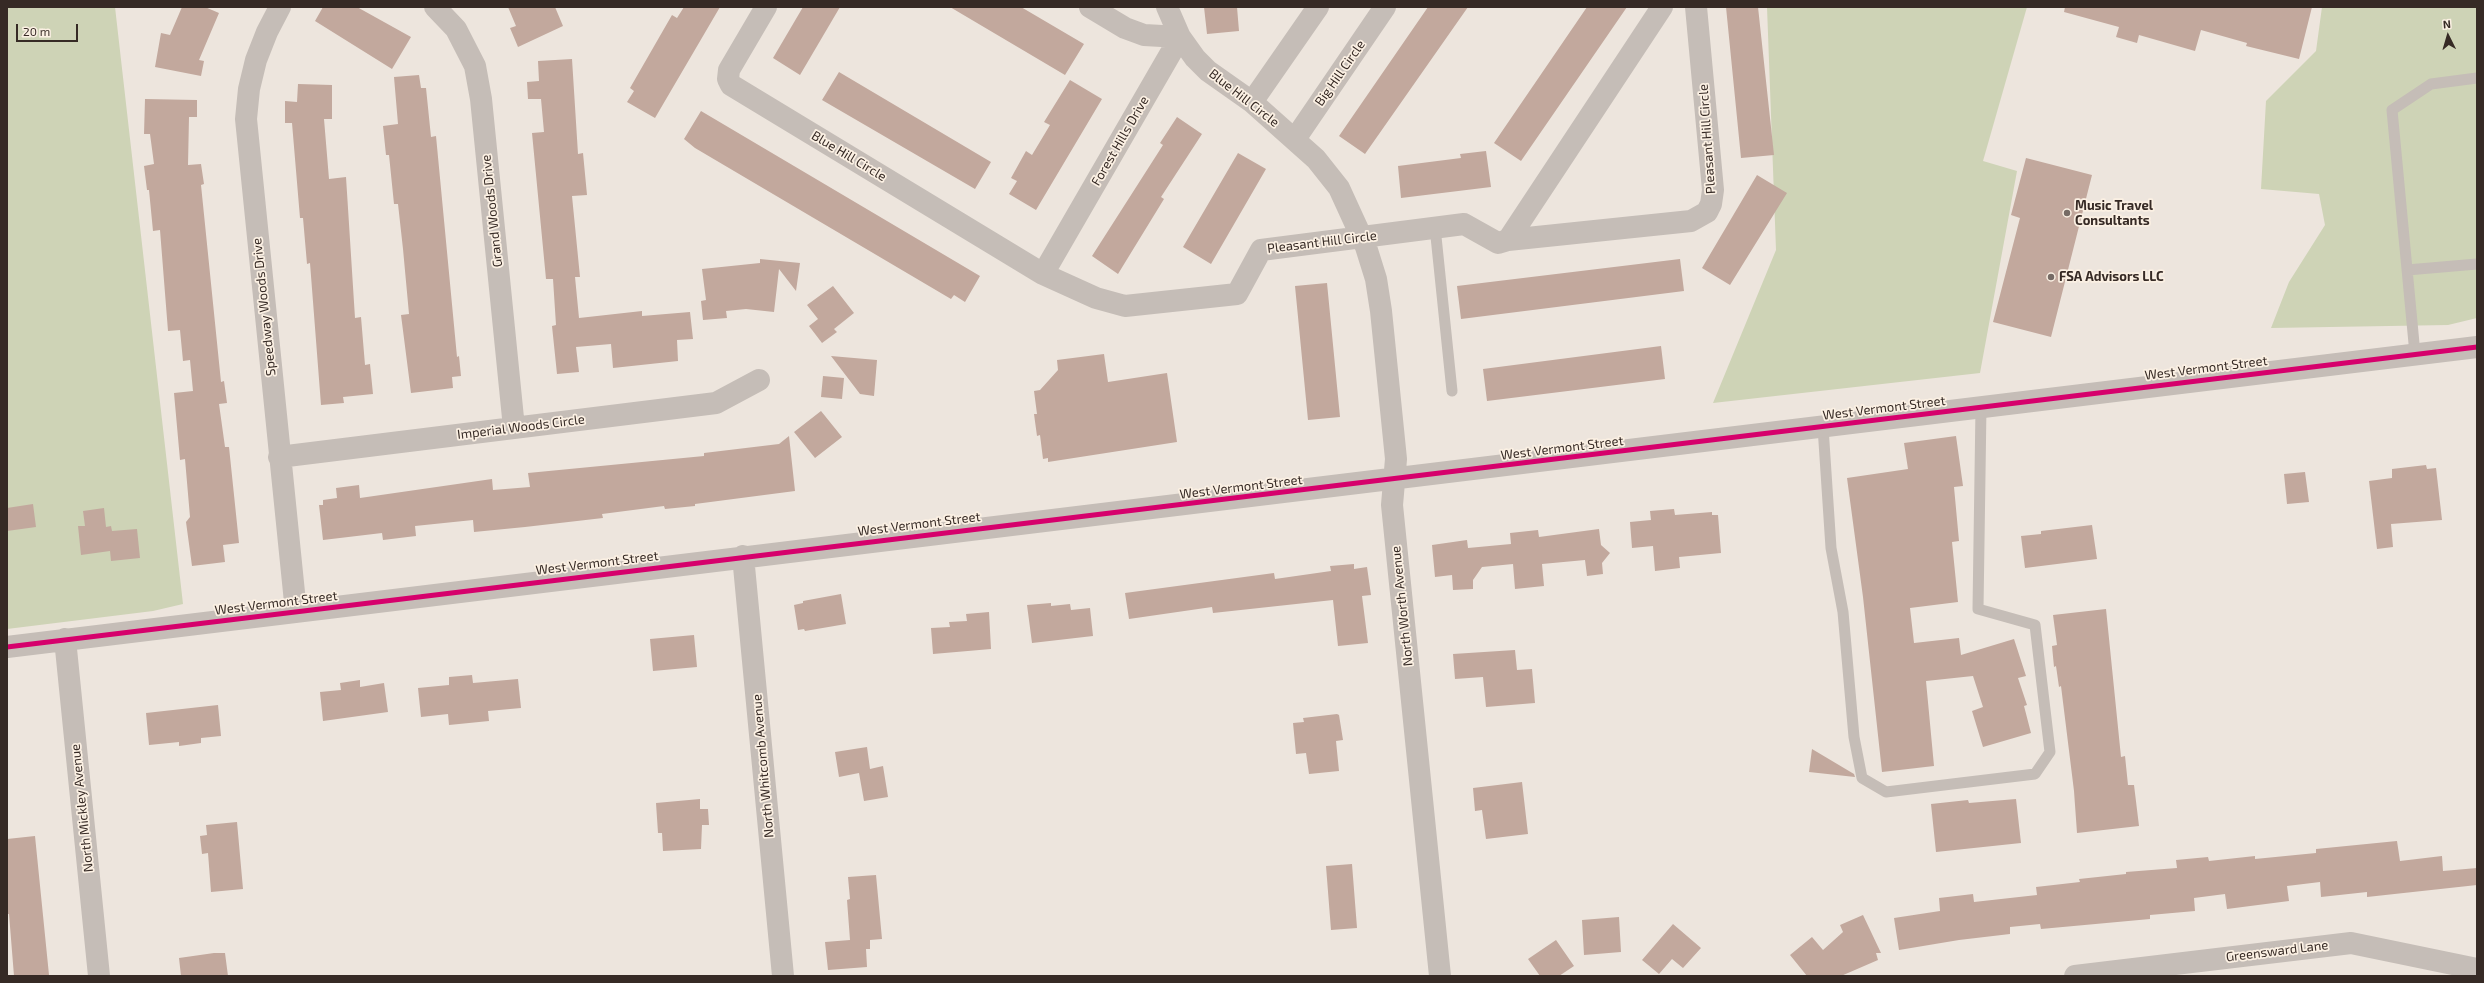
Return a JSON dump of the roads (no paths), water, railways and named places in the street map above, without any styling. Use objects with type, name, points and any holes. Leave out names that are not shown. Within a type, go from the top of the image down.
[{"type":"street","name":"Speedway Woods Drive","points":[[280,7],[266,32],[256,60],[249,89],[246,119],[279,457],[296,612]]},
{"type":"street","name":"Grand Woods Drive","points":[[435,7],[456,29],[476,66],[514,428]]},
{"type":"street","name":"Blue Hill Circle","points":[[766,7],[729,70],[728,79],[731,85],[1043,274]]},
{"type":"street","points":[[1090,7],[1125,28],[1144,35],[1180,37],[1167,7]]},
{"type":"street","points":[[1252,102],[1318,7]]},
{"type":"street","name":"Big Hill Circle","points":[[1295,139],[1385,7]]},
{"type":"street","points":[[1508,240],[1662,7]]},
{"type":"street","name":"Pleasant Hill Circle","points":[[1043,274],[1096,298],[1126,306],[1237,294],[1260,250],[1464,224],[1498,243],[1508,240],[1691,221],[1707,212],[1711,204],[1713,190],[1696,7]]},
{"type":"street","name":"Blue Hill Circle","points":[[1180,37],[1195,58],[1208,71],[1252,102],[1316,159],[1339,188],[1363,238]]},
{"type":"street","name":"Forest Hills Drive","points":[[1043,274],[1180,37]]},
{"type":"street","name":"North Worth Avenue","points":[[1363,238],[1376,279],[1382,311],[1396,459],[1392,505],[1440,976]]},
{"type":"street","name":"West Vermont Street","points":[[7,647],[743,556],[1393,480],[2477,347]]},
{"type":"street","name":"Imperial Woods Circle","points":[[279,457],[716,403],[759,380]]},
{"type":"street","name":"North Whitcomb Avenue","points":[[743,556],[783,976]]},
{"type":"street","name":"North Mickley Avenue","points":[[66,639],[98,976]]},
{"type":"street","name":"Greensward Lane","points":[[2075,976],[2351,943],[2477,969]]},
{"type":"lane","points":[[2415,354],[2392,110],[2431,84],[2477,78]]},
{"type":"lane","points":[[1434,227],[1452,391]]},
{"type":"lane","points":[[2407,270],[2477,264]]},
{"type":"lane","points":[[1823,427],[1831,548],[1843,612],[1854,737],[1862,778],[1886,792],[2035,774],[2050,752],[2035,625],[1978,610],[1981,407]]},
{"type":"place","name":"Music Travel Consultants","points":[[2067,213]]},
{"type":"place","name":"FSA Advisors LLC","points":[[2051,277]]}]
